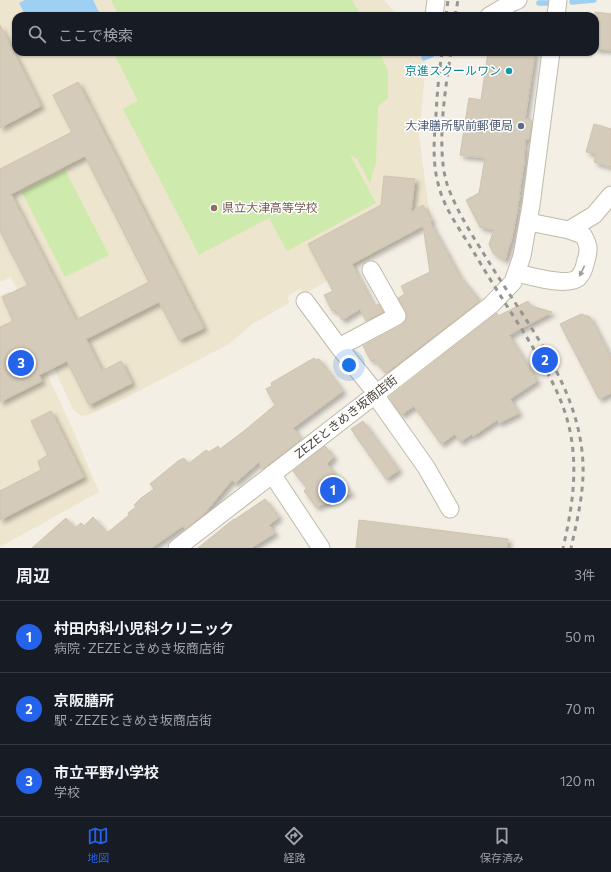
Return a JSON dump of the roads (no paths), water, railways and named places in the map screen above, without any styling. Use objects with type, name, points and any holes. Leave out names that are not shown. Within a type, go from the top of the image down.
[{"type":"street","points":[[434,12],[436,0]]},
{"type":"street","points":[[496,12],[518,0]]},
{"type":"street","points":[[556,12],[558,0]]},
{"type":"street","points":[[550,56],[529,222],[522,256],[515,277],[564,282],[579,278],[584,268],[589,250],[595,224],[594,215]]},
{"type":"street","points":[[570,230],[594,215],[611,195]]},
{"type":"street","points":[[529,222],[570,230],[583,235],[588,243],[589,250]]},
{"type":"street","points":[[339,347],[397,316],[371,270]]},
{"type":"street","name":"ZEZEときめき坂商店街","points":[[177,548],[491,304],[515,277]]},
{"type":"street","points":[[305,301],[376,393],[380,402],[426,468],[450,509]]},
{"type":"street","points":[[272,474],[321,548]]},
{"type":"water","points":[[25,0],[93,0],[99,12],[24,12],[19,3]]},
{"type":"waterway","points":[[572,2],[594,0]]},
{"type":"waterway","points":[[539,3],[550,3]]},
{"type":"waterway","points":[[424,58],[428,56]]},
{"type":"railway","points":[[446,12],[448,0]]},
{"type":"railway","points":[[456,12],[458,0]]},
{"type":"railway","points":[[442,56],[434,142],[434,160],[442,196],[450,214],[541,361],[555,387],[566,414],[572,443],[574,469],[571,509],[563,548]]},
{"type":"railway","points":[[450,56],[444,101],[442,136],[442,154],[447,184],[467,227],[551,360],[573,410],[580,437],[583,475],[580,507],[571,548]]},
{"type":"place","name":"京進スクールワン","points":[[509,71]]},
{"type":"place","name":"大津膳所駅前郵便局","points":[[521,126]]},
{"type":"place","name":"県立大津高等学校","points":[[214,208]]},
{"type":"place","name":"京阪膳所","points":[[545,360]]},
{"type":"place","name":"市立平野小学校","points":[[21,363]]},
{"type":"place","name":"村田内科小児科クリニック","points":[[333,490]]}]
